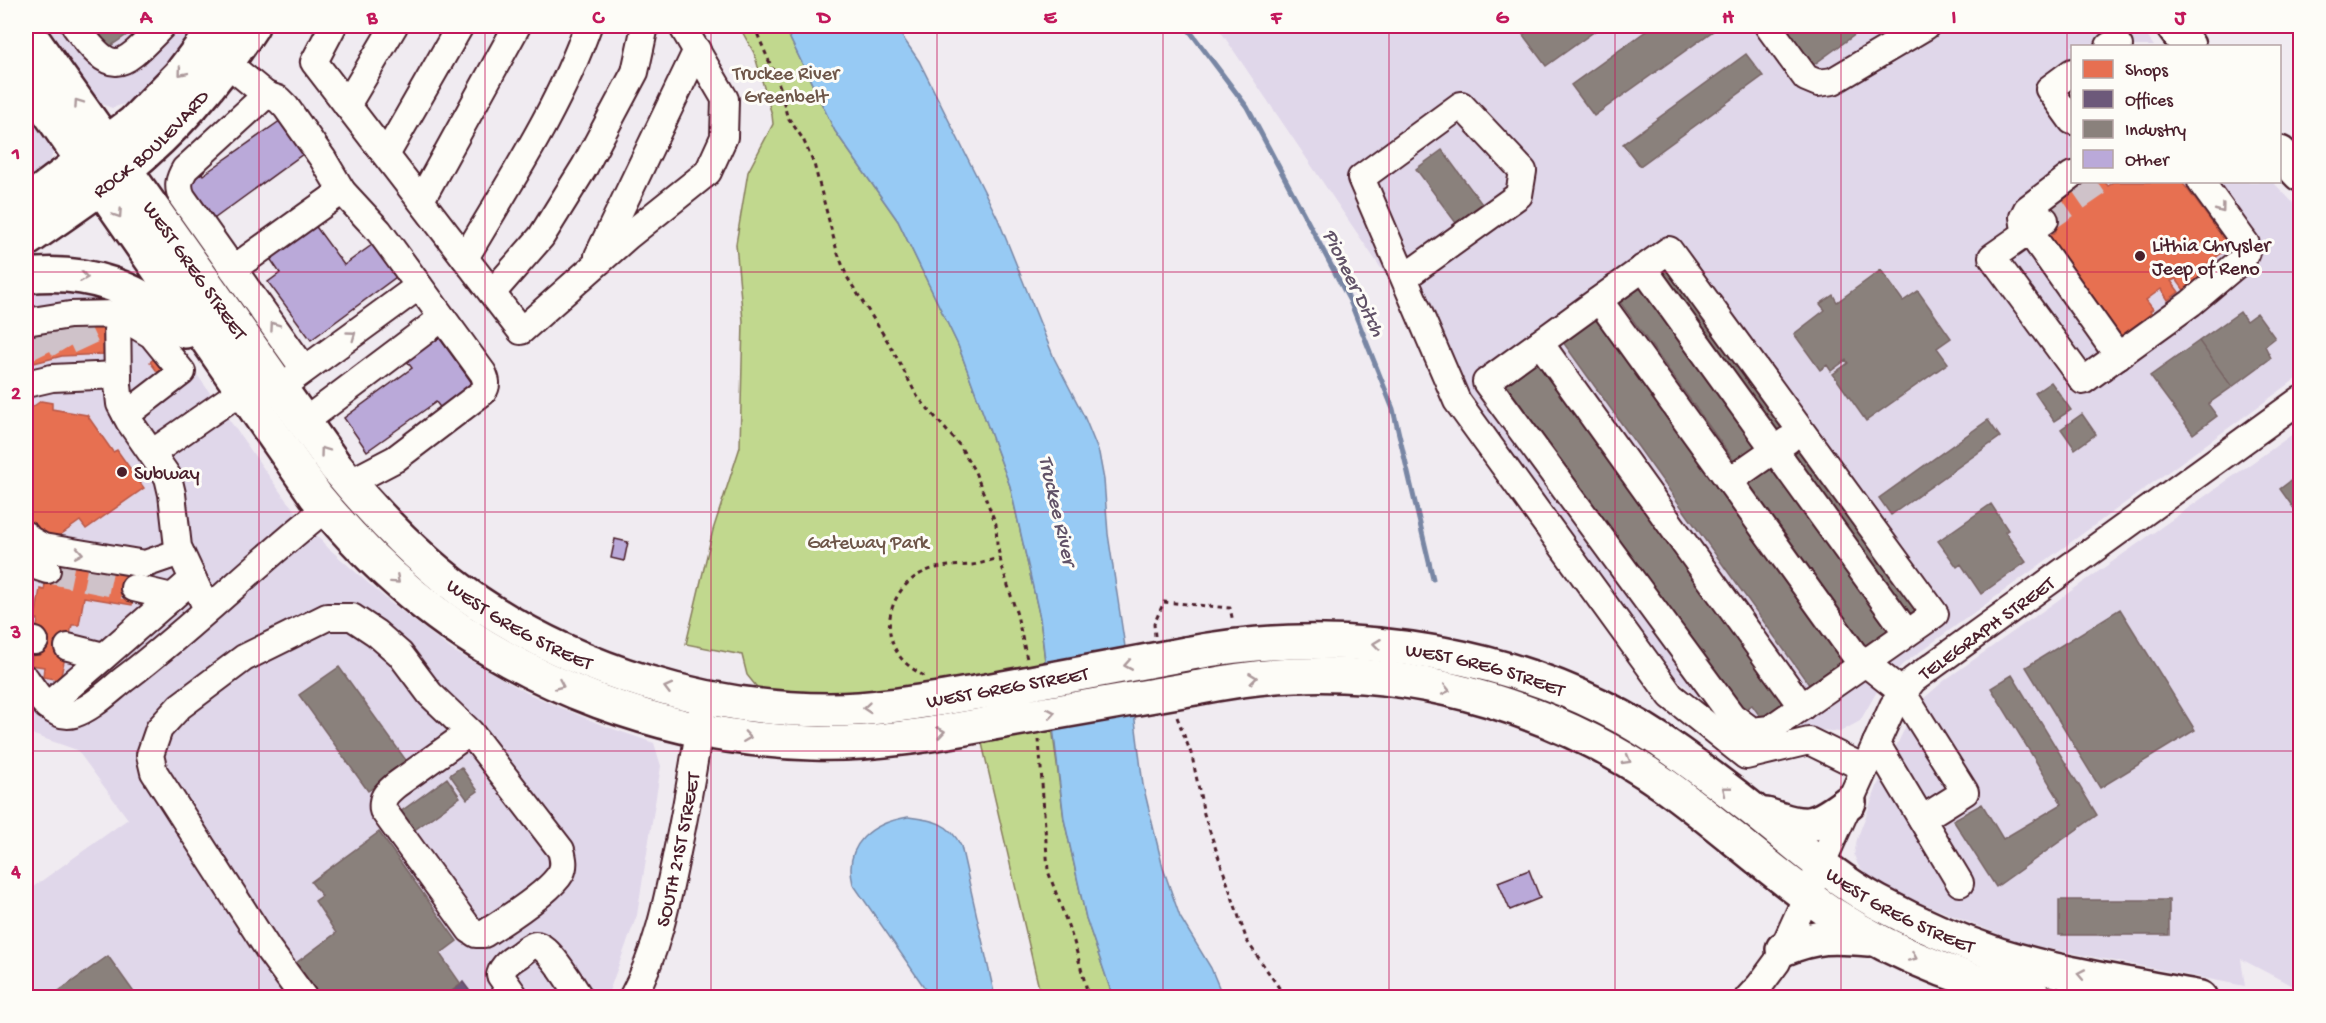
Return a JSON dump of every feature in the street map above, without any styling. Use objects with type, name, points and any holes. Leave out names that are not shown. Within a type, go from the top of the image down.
[{"type":"main road","name":"ROCK BOULEVARD","points":[[26,240],[104,165],[139,118],[180,75],[217,26]]},
{"type":"main road","name":"ROCK BOULEVARD","points":[[26,203],[104,165],[170,128],[227,63],[252,26]]},
{"type":"main road","points":[[2172,26],[2187,45]]},
{"type":"main road","name":"WEST GREG STREET","points":[[26,30],[104,165],[241,391],[326,508],[364,551],[412,594],[464,632],[526,669],[572,690],[630,711],[699,730],[780,741],[825,743],[909,737],[1267,676],[1368,677],[1452,690],[1526,712],[1591,740],[1631,762],[1675,792],[1807,897],[1877,939],[1947,971],[2036,998]]},
{"type":"main road","name":"WEST GREG STREET","points":[[26,79],[292,378],[304,422],[349,483],[384,522],[445,578],[507,621],[568,652],[629,676],[704,696],[760,706],[829,710],[894,705],[987,691],[1240,646],[1331,640],[1417,650],[1485,664],[1540,682],[1614,714],[1674,750],[1821,866],[1876,901],[1910,918],[1997,954],[2025,962],[2200,998]]},
{"type":"main road","points":[[2281,154],[2301,174]]},
{"type":"main road","points":[[26,276],[62,275],[92,278],[123,288],[150,301],[172,318],[241,391]]},
{"type":"main road","points":[[326,508],[351,514],[383,544],[445,578]]},
{"type":"main road","points":[[1752,810],[1795,825],[1809,826],[1826,820],[1849,802]]},
{"type":"main road","points":[[1783,949],[1807,939],[1822,937],[1877,939]]},
{"type":"street","points":[[75,26],[100,57],[117,62],[127,59],[162,26]]},
{"type":"street","points":[[333,26],[314,62],[521,331],[594,265],[708,172],[724,137],[725,99],[682,26]]},
{"type":"street","points":[[347,105],[394,26]]},
{"type":"street","points":[[386,155],[460,26]]},
{"type":"street","points":[[421,200],[517,26]]},
{"type":"street","points":[[465,258],[538,133],[578,53],[588,26]]},
{"type":"street","points":[[492,293],[542,237],[585,166],[635,72],[645,26]]},
{"type":"street","points":[[1768,26],[1806,78],[1818,83],[1833,81],[1926,26]]},
{"type":"street","points":[[594,265],[697,50]]},
{"type":"street","points":[[227,63],[266,95],[278,99],[286,107],[317,150],[342,191],[378,231],[410,292],[442,318],[483,373],[486,388],[395,459],[349,483]]},
{"type":"street","points":[[2071,73],[2049,89],[2071,118]]},
{"type":"street","points":[[266,95],[185,169],[180,177],[178,188],[238,276],[292,378],[410,292]]},
{"type":"street","points":[[1405,277],[1519,195],[1523,171],[1461,105],[1360,178],[1457,401],[1671,696],[1746,756],[1809,741],[1864,768]]},
{"type":"street","points":[[2071,176],[2027,208],[2023,217],[2024,224],[2037,226],[2118,356]]},
{"type":"street","points":[[2037,226],[1992,257],[2083,381],[2191,303],[2236,266],[2246,252],[2246,244],[2241,236],[2202,183]]},
{"type":"street","points":[[238,276],[342,191]]},
{"type":"street","points":[[1669,250],[1935,614],[1770,729],[1752,731],[1732,716],[1486,382],[1643,268],[1669,250]]},
{"type":"street","points":[[1643,268],[1907,633]]},
{"type":"street","points":[[1599,300],[1854,654],[1902,692],[1965,792],[1922,819]]},
{"type":"street","points":[[46,323],[117,314],[152,335],[182,372],[126,415]]},
{"type":"street","points":[[117,314],[63,371],[120,404],[168,477],[180,552],[207,609]]},
{"type":"street","points":[[304,422],[442,318]]},
{"type":"street","points":[[1540,343],[1802,706]]},
{"type":"street","points":[[152,453],[241,391]]},
{"type":"street","name":"TELEGRAPH STREET","points":[[1748,998],[1769,974],[1783,949],[1864,768],[1902,692],[1931,666],[2301,400]]},
{"type":"street","points":[[1729,481],[1801,430]]},
{"type":"street","points":[[26,679],[47,706],[60,714],[74,714],[92,704],[143,665],[326,508]]},
{"type":"street","points":[[26,535],[43,547],[145,564],[180,552]]},
{"type":"street","points":[[47,706],[193,579]]},
{"type":"street","points":[[135,588],[172,597]]},
{"type":"street","points":[[304,998],[237,901],[154,772],[150,755],[159,729],[180,706],[244,658],[327,617],[352,617],[376,633],[400,654],[430,694],[470,732],[561,850],[564,862],[562,872],[552,885],[484,934],[476,934],[470,930],[383,810],[382,802],[386,794],[470,732]]},
{"type":"street","points":[[68,648],[104,656]]},
{"type":"street","name":"SOUTH 21ST STREET","points":[[632,998],[650,961],[661,928],[685,813],[704,696]]},
{"type":"street","points":[[1876,743],[1960,884]]},
{"type":"street","points":[[516,998],[500,975],[501,970],[505,964],[533,945],[539,945],[547,951],[580,998]]},
{"type":"path","points":[[754,26],[780,87],[787,116],[803,138],[814,164],[837,251],[847,277],[890,345],[917,396],[960,446],[975,472],[996,524],[999,558],[1017,615],[1028,663]]},
{"type":"path","points":[[927,678],[903,660],[892,643],[890,615],[898,595],[913,578],[928,570],[974,565],[999,558]]},
{"type":"path","points":[[1182,729],[1192,756],[1204,814],[1247,941],[1286,998]]},
{"type":"path","points":[[1039,736],[1048,871],[1074,942],[1089,998]]},
{"type":"shaded area","points":[[43,26],[198,26],[145,89],[130,102],[112,108],[102,104],[88,90]]},
{"type":"shaded area","points":[[1217,26],[2140,26],[2153,45],[2071,45],[2071,183],[2274,183],[2300,210],[2300,376],[1903,664],[1879,688],[1860,721],[1840,732],[1802,728],[1750,731],[1694,694],[1653,657],[1462,388]]},
{"type":"shaded area","points":[[26,106],[54,150],[47,170],[26,185]]},
{"type":"shaded area","points":[[26,289],[96,291],[171,338],[286,500],[326,546],[391,603],[452,650],[529,694],[602,725],[654,743],[661,766],[637,915],[607,997],[26,997],[26,892],[128,819],[77,750],[34,735],[26,725]]},
{"type":"shaded area","points":[[2300,429],[2300,990],[2241,959],[2245,986],[2020,943],[1892,891],[1870,879],[1858,865],[1854,855],[1857,839],[1878,784],[1916,705],[1945,680]]},
{"type":"green space","name":"Gateway Park","points":[[739,26],[784,26],[835,131],[898,221],[958,345],[1010,486],[1040,618],[1045,662],[890,693],[760,691],[747,675],[742,655],[686,644],[713,530],[740,447],[743,321],[736,244],[748,172],[773,124],[754,53]]},
{"type":"green space","points":[[1052,727],[1064,819],[1086,918],[1113,997],[1041,997],[981,739]]},
{"type":"water","name":"Truckee River","points":[[784,26],[895,26],[919,61],[998,219],[1054,358],[1084,416],[1099,453],[1143,785],[1163,868],[1180,917],[1211,968],[1223,997],[1113,997],[1086,918],[1064,819],[1040,618],[1010,486],[958,345],[898,221],[835,131]]},
{"type":"water","points":[[908,817],[925,819],[945,827],[961,846],[995,997],[931,997],[853,884],[852,858],[863,838],[883,824]]},
{"type":"building: Shops","name":"Lithia Chrysler Jeep of Reno","points":[[2076,183],[2106,183],[2108,186],[2112,183],[2183,183],[2230,247],[2207,264],[2212,270],[2184,290],[2176,279],[2171,281],[2179,292],[2168,300],[2161,289],[2146,300],[2153,309],[2150,311],[2155,318],[2123,341],[2049,237],[2056,231],[2039,208]]},
{"type":"building: Shops","points":[[105,324],[105,354],[62,356],[26,365],[26,333]]},
{"type":"building: Shops","points":[[160,354],[169,367],[159,374],[150,362]]},
{"type":"building: Shops","points":[[26,395],[32,404],[26,409]]},
{"type":"building: Shops","points":[[41,401],[52,403],[52,409],[87,415],[113,452],[117,450],[144,488],[86,529],[80,521],[56,538],[39,535],[26,516],[26,409]]},
{"type":"building: Shops","points":[[50,554],[138,568],[132,605],[84,597],[79,625],[72,625],[60,680],[43,677],[44,667],[31,665],[40,589],[44,590]]},
{"type":"building: Offices","points":[[463,982],[475,998],[442,998],[461,984]]},
{"type":"building: Industry","points":[[93,26],[140,26],[109,47]]},
{"type":"building: Industry","points":[[1536,26],[1602,26],[1546,66],[1523,35]]},
{"type":"building: Industry","points":[[1653,26],[1720,26],[1594,116],[1571,85]]},
{"type":"building: Industry","points":[[1779,26],[1867,26],[1809,68]]},
{"type":"building: Industry","points":[[2282,26],[2295,26],[2288,32]]},
{"type":"building: Industry","points":[[1746,54],[1763,76],[1640,166],[1623,144]]},
{"type":"building: Industry","points":[[1442,150],[1482,204],[1456,223],[1416,169]]},
{"type":"building: Industry","points":[[1669,261],[1789,428],[1775,438],[1656,271]]},
{"type":"building: Industry","points":[[1881,270],[1903,301],[1918,291],[1951,338],[1937,348],[1948,363],[1866,421],[1833,374],[1848,363],[1846,360],[1831,371],[1827,365],[1820,370],[1794,334],[1825,310],[1820,304],[1833,295],[1837,302]]},
{"type":"building: Industry","points":[[1643,279],[1763,446],[1737,465],[1617,298]]},
{"type":"building: Industry","points":[[2240,312],[2246,321],[2257,313],[2275,338],[2265,346],[2271,358],[2232,387],[2199,341]]},
{"type":"building: Industry","points":[[1593,315],[1830,645],[1835,642],[1842,652],[1837,655],[1843,662],[1810,686],[1560,338]]},
{"type":"building: Industry","points":[[2199,341],[2232,387],[2208,404],[2217,416],[2193,434],[2150,376]]},
{"type":"building: Industry","points":[[1535,356],[1785,703],[1762,719],[1752,705],[1742,712],[1503,380]]},
{"type":"building: Industry","points":[[2051,382],[2071,410],[2054,421],[2035,393]]},
{"type":"building: Industry","points":[[2082,414],[2096,434],[2075,449],[2061,429]]},
{"type":"building: Industry","points":[[1988,420],[2000,437],[1891,515],[1879,498]]},
{"type":"building: Industry","points":[[1798,441],[1918,608],[1904,618],[1785,451]]},
{"type":"building: Industry","points":[[1773,459],[1893,627],[1866,646],[1746,479]]},
{"type":"building: Industry","points":[[2293,479],[2300,489],[2300,517],[2280,489]]},
{"type":"building: Industry","points":[[1991,504],[2008,530],[2005,532],[2026,562],[1981,594],[1961,564],[1957,567],[1938,541]]},
{"type":"building: Industry","points":[[2120,609],[2195,730],[2100,788],[2026,667]]},
{"type":"building: Industry","points":[[339,667],[408,763],[368,791],[299,695]]},
{"type":"building: Industry","points":[[2012,675],[2097,815],[1996,887],[1953,820],[1982,804],[2003,839],[2062,804],[1991,688]]},
{"type":"building: Industry","points":[[461,767],[478,791],[467,799],[450,775]]},
{"type":"building: Industry","points":[[447,778],[460,797],[409,834],[396,815]]},
{"type":"building: Industry","points":[[379,832],[457,941],[440,954],[461,984],[442,998],[314,998],[292,966],[336,933],[315,901],[322,896],[311,882]]},
{"type":"building: Industry","points":[[2059,900],[2169,900],[2169,935],[2059,935]]},
{"type":"building: Industry","points":[[108,956],[138,998],[49,998]]},
{"type":"building: Other","points":[[284,118],[307,151],[211,221],[186,185]]},
{"type":"building: Other","points":[[314,224],[344,265],[372,245],[396,277],[311,340],[268,282],[280,273],[269,257]]},
{"type":"building: Other","points":[[438,336],[475,387],[442,410],[436,402],[367,451],[344,418],[412,368],[406,360]]},
{"type":"building: Other","points":[[615,539],[628,542],[624,561],[611,558]]},
{"type":"building: Other","points":[[1529,870],[1540,898],[1510,910],[1498,882]]},
{"type":"waterway","name":"Pioneer Ditch","points":[[1186,26],[1247,107],[1350,301],[1393,409],[1433,579]]},
{"type":"tunnel","points":[[2045,220],[2099,183]]},
{"type":"tunnel","points":[[75,324],[89,354]]},
{"type":"tunnel","points":[[51,327],[68,356]]},
{"type":"tunnel","points":[[30,332],[44,360]]},
{"type":"tunnel","points":[[47,570],[134,588]]},
{"type":"place","name":"Lithia Chrysler Jeep of Reno","points":[[2140,256]]},
{"type":"place","name":"Subway","points":[[122,472]]},
{"type":"park label","name":"Truckee River Greenbelt","points":[[786,84]]}]
